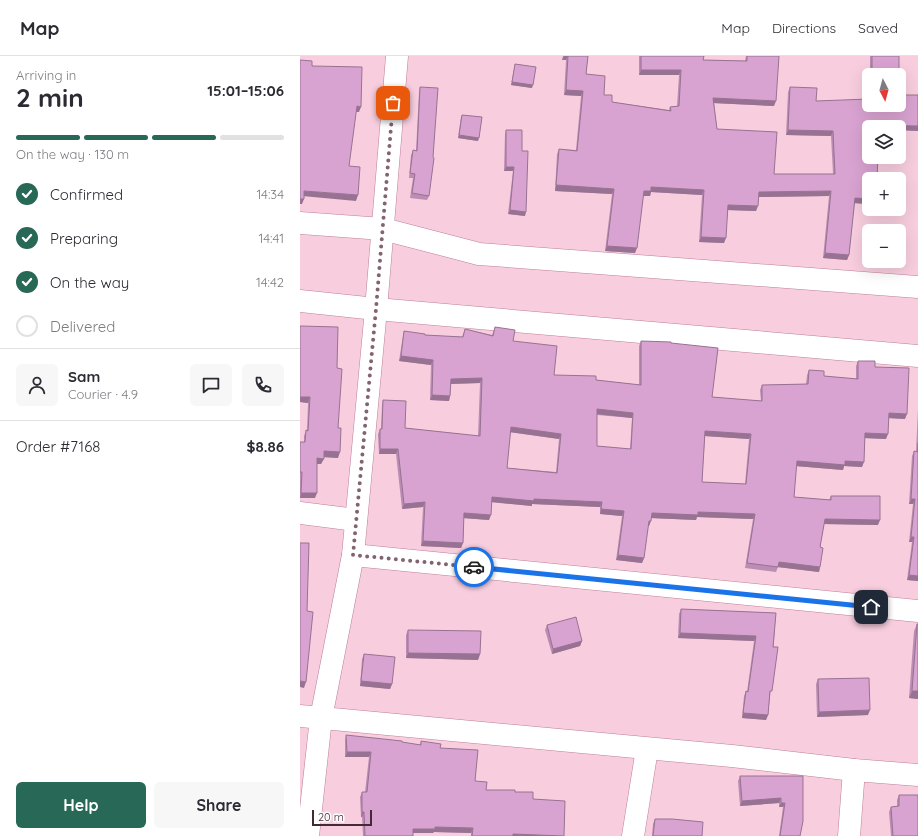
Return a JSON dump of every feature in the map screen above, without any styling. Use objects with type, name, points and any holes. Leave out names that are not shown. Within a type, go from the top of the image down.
[{"type":"street","points":[[308,836],[310,717],[353,555],[376,309],[397,56]]},
{"type":"street","points":[[300,223],[383,229],[480,254],[918,287]]},
{"type":"street","points":[[300,300],[376,309],[918,356]]},
{"type":"street","points":[[300,513],[356,520]]},
{"type":"street","points":[[353,555],[918,611]]},
{"type":"street","points":[[310,717],[732,756],[854,770],[918,775]]},
{"type":"street","points":[[634,836],[647,749]]},
{"type":"street","points":[[848,836],[854,770]]},
{"type":"building","points":[[568,56],[588,56],[586,74],[605,76],[604,95],[612,95],[612,102],[671,111],[670,107],[679,106],[681,70],[641,70],[641,56],[704,56],[703,60],[747,61],[747,56],[779,56],[776,101],[713,98],[717,129],[777,132],[774,174],[835,174],[833,131],[788,130],[790,87],[817,88],[816,101],[862,99],[862,112],[906,112],[906,95],[918,95],[918,126],[906,126],[906,120],[862,120],[862,164],[878,164],[877,172],[862,172],[862,198],[855,198],[849,255],[825,253],[831,191],[759,192],[758,206],[728,205],[726,238],[701,237],[704,190],[651,187],[651,191],[644,191],[637,248],[607,246],[614,189],[556,185],[559,149],[577,151],[583,91],[566,90]]},
{"type":"building","points":[[872,56],[899,56],[899,68],[872,68]]},
{"type":"building","points":[[300,60],[312,61],[312,66],[362,67],[361,107],[357,106],[349,166],[360,167],[358,195],[304,191],[304,199],[300,199]]},
{"type":"building","points":[[515,64],[536,67],[533,85],[512,82]]},
{"type":"building","points":[[420,87],[438,88],[434,158],[429,196],[412,193],[415,174],[410,173],[413,150],[417,151]]},
{"type":"building","points":[[462,115],[482,117],[479,138],[459,135]]},
{"type":"building","points":[[506,130],[522,130],[522,151],[528,151],[526,212],[510,210],[514,167],[506,167]]},
{"type":"building","points":[[300,326],[338,327],[337,368],[342,369],[338,428],[341,428],[340,452],[324,451],[324,459],[317,458],[317,493],[301,493],[302,472],[300,472],[300,442],[305,442],[306,430],[308,431],[310,397],[300,397]]},
{"type":"building","points":[[495,327],[515,330],[513,341],[557,346],[554,375],[596,376],[596,380],[641,385],[641,341],[671,342],[718,348],[712,397],[762,401],[762,385],[808,384],[809,370],[824,371],[824,376],[858,379],[858,361],[875,361],[875,367],[909,368],[907,414],[889,413],[888,434],[865,433],[864,462],[845,461],[845,465],[797,461],[794,497],[831,500],[831,496],[880,496],[880,520],[825,519],[820,547],[823,548],[820,567],[779,562],[778,567],[747,563],[755,514],[698,512],[698,515],[652,513],[651,521],[649,521],[644,558],[618,555],[624,511],[601,509],[602,502],[534,499],[534,501],[492,497],[491,515],[464,513],[463,543],[423,541],[425,502],[404,504],[398,449],[380,449],[380,429],[382,429],[383,400],[406,401],[405,428],[480,436],[482,378],[451,379],[450,396],[432,395],[433,360],[401,356],[404,331],[425,335],[463,337],[465,329],[493,336]],"holes":[[[597,409],[633,413],[631,449],[597,446]],[[511,427],[561,434],[557,473],[507,468]],[[705,431],[751,434],[746,484],[702,482]]]},
{"type":"building","points":[[914,451],[918,452],[918,576],[909,575],[914,537],[911,537],[915,499],[911,499]]},
{"type":"building","points":[[300,543],[309,543],[307,611],[313,612],[306,682],[300,681]]},
{"type":"building","points":[[681,609],[776,613],[773,647],[778,647],[772,691],[770,691],[768,715],[743,713],[746,691],[748,692],[756,636],[680,633]]},
{"type":"building","points":[[576,617],[582,641],[553,649],[547,625]]},
{"type":"building","points":[[917,624],[918,691],[912,691]]},
{"type":"building","points":[[408,630],[481,631],[480,654],[408,653]]},
{"type":"building","points":[[364,654],[395,657],[392,684],[361,681]]},
{"type":"building","points":[[869,678],[870,710],[819,712],[818,679]]},
{"type":"building","points":[[346,735],[402,741],[421,745],[421,741],[441,744],[440,748],[478,750],[475,781],[487,782],[486,790],[515,790],[515,792],[533,792],[533,799],[565,801],[564,836],[513,834],[513,836],[472,836],[473,828],[435,827],[435,829],[413,829],[413,836],[365,836],[364,812],[362,812],[362,792],[367,792],[371,752],[347,752]]},
{"type":"building","points":[[740,776],[803,776],[803,821],[800,836],[780,836],[785,803],[781,803],[781,798],[742,801]]},
{"type":"building","points":[[899,795],[918,795],[918,836],[893,836],[891,807],[899,806]]},
{"type":"building","points":[[655,819],[703,822],[702,836],[653,836]]},
{"type":"way so far","points":[[393,103],[376,309],[353,555],[474,567]]},
{"type":"route","points":[[474,567],[871,607]]}]
